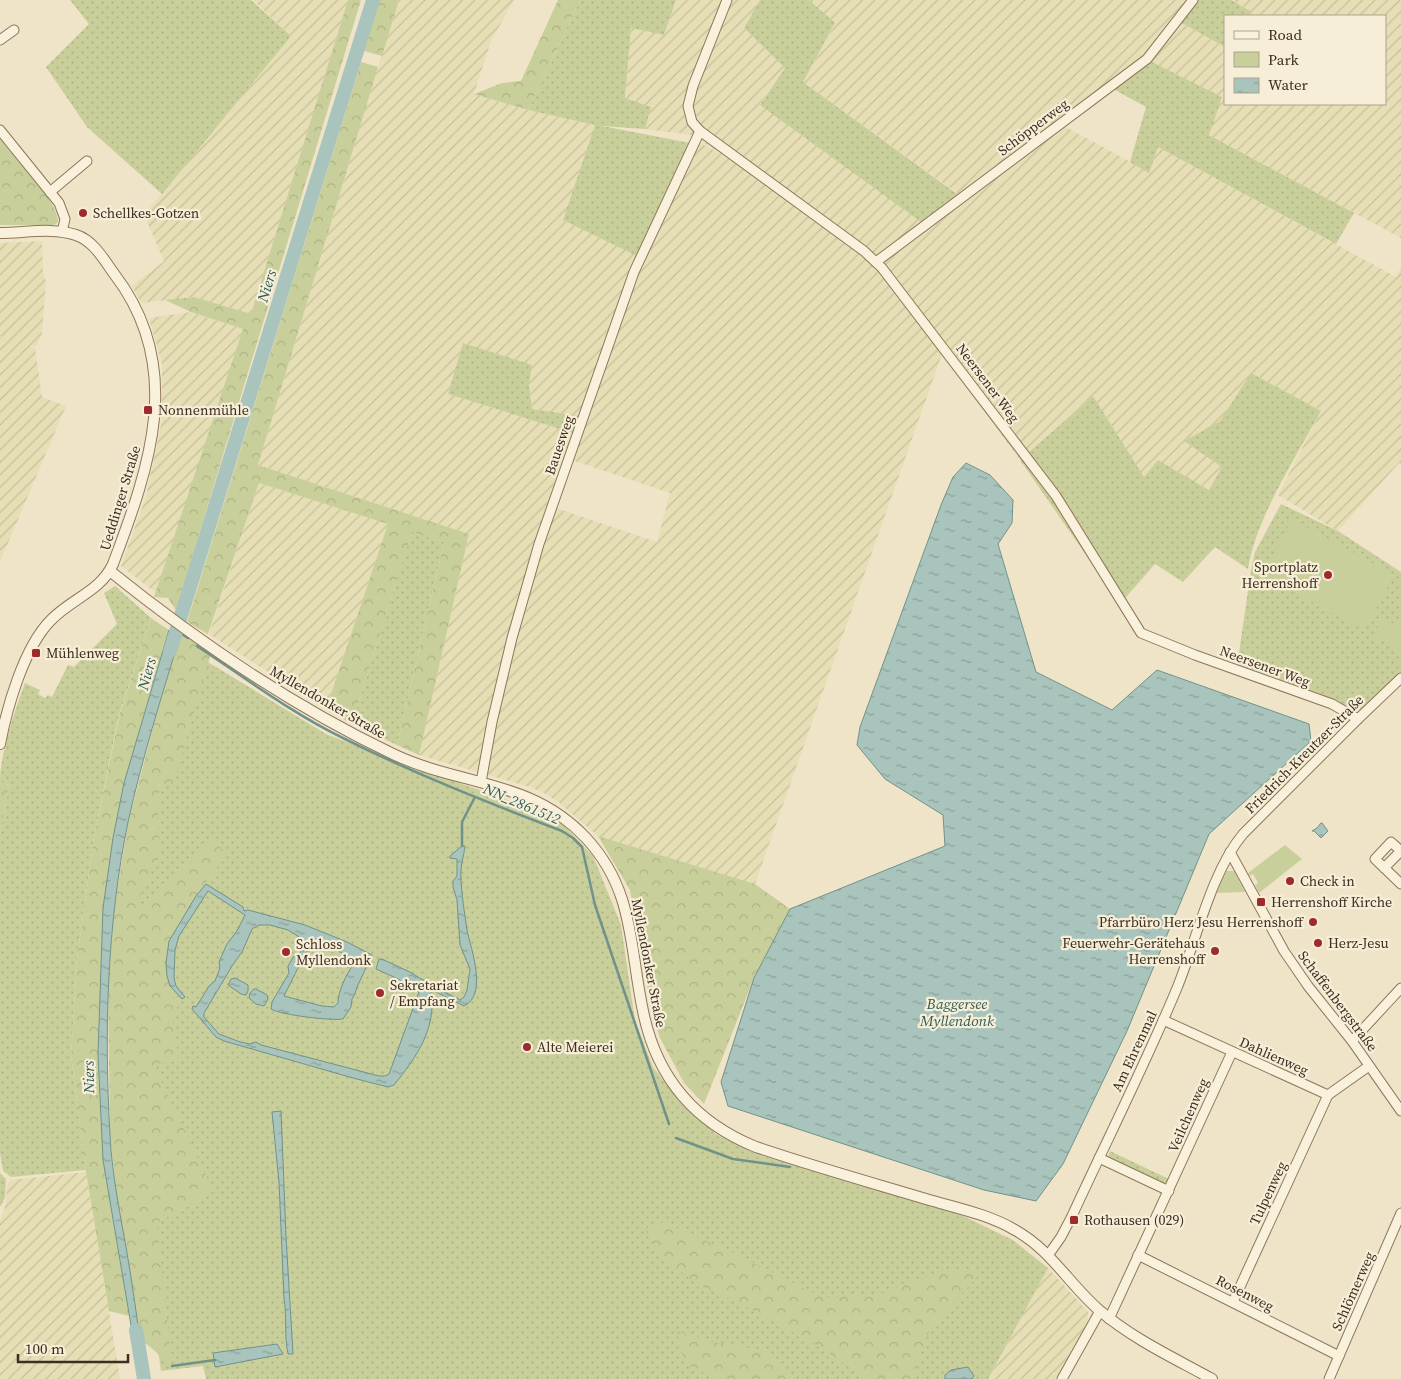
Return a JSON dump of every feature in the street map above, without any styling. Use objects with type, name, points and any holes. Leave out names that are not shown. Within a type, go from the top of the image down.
[{"type":"street","name":"Neersener Weg","points":[[727,0],[693,86],[688,106],[692,122],[700,131],[876,262],[915,310],[1056,496],[1141,633],[1332,704],[1358,719]]},
{"type":"street","name":"Schöpperweg","points":[[876,262],[1147,59],[1193,0]]},
{"type":"street","points":[[0,40],[14,30]]},
{"type":"street","points":[[0,130],[59,203],[65,219],[62,232]]},
{"type":"street","name":"Bauesweg","points":[[481,782],[492,722],[512,638],[539,544],[634,272],[700,131]]},
{"type":"street","points":[[50,192],[87,161]]},
{"type":"street","name":"Ueddinger Straße","points":[[0,233],[62,232],[74,234],[87,240],[119,280],[137,310],[150,344],[156,382],[154,429],[146,471],[110,571]]},
{"type":"street","points":[[0,744],[5,716],[19,678],[41,632],[50,620],[70,603],[100,583],[110,571]]},
{"type":"street","name":"Myllendonker Straße","points":[[110,571],[173,621],[288,698],[343,729],[412,763],[529,797],[560,816],[585,837],[606,865],[618,887],[629,919],[642,1009],[654,1048],[675,1087],[702,1116],[732,1136],[756,1147],[996,1221],[1026,1236],[1049,1254],[1110,1319],[1131,1334],[1212,1379]]},
{"type":"street","name":"Friedrich-Kreutzer-Straße","points":[[1230,852],[1242,834],[1401,678]]},
{"type":"street","name":"Am Ehrenmal","points":[[1049,1254],[1065,1230],[1163,1020],[1209,900],[1230,852]]},
{"type":"street","name":"Schaffenbergstraße","points":[[1230,852],[1278,942],[1308,986],[1352,1041],[1401,1111]]},
{"type":"street","points":[[1384,868],[1401,884]]},
{"type":"street","points":[[1352,1041],[1401,988]]},
{"type":"street","name":"Dahlienweg","points":[[1163,1020],[1328,1095]]},
{"type":"street","name":"Veilchenweg","points":[[1110,1319],[1232,1052]]},
{"type":"street","points":[[1328,1095],[1369,1066]]},
{"type":"street","name":"Tulpenweg","points":[[1233,1302],[1328,1095]]},
{"type":"street","points":[[1099,1158],[1169,1191]]},
{"type":"street","name":"Schlömerweg","points":[[1329,1379],[1401,1213]]},
{"type":"street","name":"Rosenweg","points":[[1138,1255],[1339,1356]]},
{"type":"street","points":[[1062,1379],[1100,1310]]},
{"type":"shaded area","points":[[253,0],[348,0],[251,315],[194,297],[141,303],[132,286],[164,261],[144,215],[291,36]]},
{"type":"shaded area","points":[[399,0],[514,0],[491,41],[474,94],[528,110],[595,125],[563,220],[698,141],[724,157],[693,135],[645,129],[650,107],[625,99],[631,27],[664,35],[676,0],[760,0],[744,28],[785,68],[760,104],[921,221],[957,193],[803,82],[835,24],[809,0],[1198,0],[1180,22],[1224,46],[1224,105],[1386,105],[1386,15],[1250,15],[1252,12],[1231,0],[1401,0],[1401,238],[1209,135],[1150,61],[1064,126],[1149,172],[1158,147],[1396,277],[1401,267],[1401,464],[1399,463],[1338,531],[1278,495],[1321,411],[1251,373],[1220,421],[1185,441],[1223,467],[1209,490],[1158,460],[1144,478],[1093,396],[1020,460],[942,354],[755,884],[598,836],[557,801],[544,793],[530,787],[419,755],[469,534],[258,465]],"holes":[[[464,343],[529,384],[532,409],[578,416],[573,433],[448,394]],[[563,457],[670,493],[657,542],[547,505]]]},
{"type":"shaded area","points":[[42,241],[43,273],[46,282],[42,334],[36,346],[29,346],[35,348],[42,397],[66,406],[0,562],[0,337],[4,338],[0,336],[0,243]]},
{"type":"shaded area","points":[[191,312],[243,329],[163,598],[121,566],[146,496],[162,420],[162,364],[149,318]]},
{"type":"shaded area","points":[[259,483],[388,524],[326,709],[209,634]]},
{"type":"shaded area","points":[[86,1172],[120,1379],[0,1379],[0,1221],[6,1203],[7,1185],[11,1180]]},
{"type":"shaded area","points":[[1048,1268],[1088,1312],[1088,1324],[1057,1379],[988,1379]]},
{"type":"green space","points":[[70,0],[251,0],[291,36],[162,194],[87,127],[46,67],[89,24]]},
{"type":"green space","points":[[348,0],[361,0],[180,597],[182,606],[177,612],[168,598],[154,597],[243,329],[191,312],[165,300],[194,297],[251,314]]},
{"type":"green space","points":[[380,0],[399,0],[382,56],[364,51]]},
{"type":"green space","points":[[558,0],[580,0],[528,110],[474,94],[502,83],[521,81]]},
{"type":"green space","points":[[580,0],[676,0],[664,35],[631,28],[625,98],[651,107],[645,129],[602,126],[690,143],[637,256],[563,220],[595,125],[528,110]]},
{"type":"green space","points":[[760,0],[809,0],[835,23],[803,82],[957,194],[921,222],[760,105],[785,68],[744,28]]},
{"type":"green space","points":[[1198,0],[1231,0],[1252,12],[1250,15],[1224,15],[1224,46],[1180,22]]},
{"type":"green space","points":[[1150,61],[1222,97],[1209,135],[1354,213],[1336,244],[1158,147],[1149,173],[1130,162],[1146,107],[1113,89]]},
{"type":"green space","points":[[361,62],[378,67],[258,465],[469,534],[419,755],[397,745],[444,542],[412,532],[352,724],[326,709],[388,524],[259,483],[208,634],[187,622]]},
{"type":"green space","points":[[0,136],[35,178],[52,203],[58,222],[54,225],[0,225]]},
{"type":"green space","points":[[463,343],[532,365],[529,384],[532,409],[579,416],[573,433],[448,394]]},
{"type":"green space","points":[[1251,373],[1321,411],[1268,509],[1252,549],[1248,569],[1215,547],[1183,582],[1155,564],[1120,604],[1020,460],[1093,396],[1144,477],[1158,460],[1209,490],[1222,467],[1184,441],[1220,421]]},
{"type":"green space","points":[[1281,504],[1338,531],[1401,572],[1401,673],[1361,710],[1352,711],[1237,667],[1255,552]]},
{"type":"green space","name":"Sportplatz Herrenshoff","points":[[1292,519],[1394,575],[1364,630],[1262,575]]},
{"type":"green space","points":[[412,531],[444,542],[397,745],[352,724]]},
{"type":"green space","points":[[115,586],[151,618],[119,715],[94,837],[77,959],[71,1056],[86,1170],[11,1177],[3,1171],[0,1153],[0,835],[9,785],[0,782],[2,758],[25,683],[40,690],[38,694],[45,698],[48,695],[52,697],[68,665],[74,667],[117,624],[104,593]]},
{"type":"green space","points":[[151,618],[169,630],[124,783],[113,838],[103,908],[98,1054],[103,1160],[129,1316],[109,1311],[86,1172],[71,1056],[77,959],[94,837],[120,713]]},
{"type":"green space","points":[[1383,618],[1401,627],[1401,651],[1373,636]]},
{"type":"green space","points":[[180,636],[212,649],[174,784],[159,784],[158,827],[161,853],[140,895],[140,912],[213,841],[227,854],[184,915],[175,932],[169,950],[167,967],[170,984],[182,999],[172,1017],[179,1061],[153,1064],[211,1186],[196,1202],[157,1223],[172,1366],[140,1338],[117,1202],[110,1136],[108,988],[113,915],[128,823],[160,701]]},
{"type":"green space","points":[[198,656],[326,734],[423,771],[498,796],[563,824],[593,856],[621,925],[635,1021],[653,1067],[681,1103],[716,1134],[756,1154],[961,1215],[1013,1240],[1048,1268],[988,1379],[206,1379],[203,1366],[161,1371],[135,1192],[126,1015],[148,823]]},
{"type":"green space","points":[[0,782],[9,785],[0,835]]},
{"type":"green space","points":[[598,836],[755,884],[790,909],[754,978],[704,1104],[684,1083],[660,1038],[652,1013],[630,890]]},
{"type":"green space","points":[[1285,845],[1302,859],[1259,893],[1255,885],[1258,883],[1253,874],[1250,876],[1248,873]]},
{"type":"green space","points":[[1226,871],[1234,871],[1245,892],[1217,893]]},
{"type":"green space","points":[[1110,1151],[1169,1179],[1161,1184],[1110,1160],[1108,1157]]},
{"type":"green space","points":[[0,1173],[6,1179],[5,1198],[0,1207]]},
{"type":"green space","points":[[664,1222],[744,1258],[823,1298],[876,1295],[946,1270],[984,1269],[930,1329],[916,1365],[913,1379],[866,1379],[820,1347],[739,1303],[698,1285],[660,1254],[645,1229]]},
{"type":"green space","points":[[677,1331],[712,1342],[761,1350],[796,1379],[716,1379],[684,1363]]},
{"type":"water","name":"Baggersee Myllendonk","points":[[966,463],[990,475],[1013,500],[1012,523],[998,544],[1036,672],[1112,710],[1157,670],[1309,724],[1311,741],[1209,834],[1127,1031],[1063,1164],[1036,1201],[984,1190],[728,1106],[721,1082],[754,978],[790,909],[945,846],[943,815],[885,779],[857,745],[860,727],[941,505],[953,477]]},
{"type":"water","points":[[169,630],[180,636],[133,798],[128,822],[115,899],[109,978],[107,1057],[111,1151],[141,1348],[135,1349],[103,1160],[98,1054],[103,908],[113,838],[124,783]]},
{"type":"water","points":[[1321,823],[1328,831],[1321,838],[1312,831]]},
{"type":"water","points":[[462,846],[465,846],[461,869],[461,883],[467,930],[476,971],[477,982],[475,992],[471,1000],[464,1006],[432,990],[431,1018],[428,1030],[417,1053],[394,1085],[388,1087],[353,1078],[224,1041],[216,1037],[192,1009],[193,1006],[196,1007],[209,986],[215,981],[220,968],[219,962],[227,944],[237,931],[245,915],[208,891],[179,936],[175,950],[174,978],[176,986],[185,997],[182,999],[170,986],[166,963],[169,941],[196,896],[206,884],[243,907],[244,911],[248,910],[305,925],[347,942],[372,955],[352,999],[351,1007],[343,1019],[307,1017],[271,1009],[272,1002],[289,973],[288,966],[294,956],[297,958],[306,941],[288,930],[270,925],[259,925],[252,929],[242,952],[204,1013],[204,1017],[219,1034],[240,1042],[250,1044],[256,1042],[261,1045],[385,1076],[389,1074],[419,992],[398,979],[376,969],[379,959],[430,982],[460,1000],[464,997],[467,990],[470,969],[460,945],[457,900],[453,887],[453,881],[457,876],[457,859],[450,858]],"holes":[[[318,938],[351,959],[353,965],[339,993],[338,1003],[334,1007],[322,1006],[284,996],[306,952],[312,950],[311,941]]]},
{"type":"water","points":[[235,978],[248,985],[246,995],[241,994],[228,985],[231,979]]},
{"type":"water","points":[[254,989],[267,995],[268,999],[264,1006],[256,1004],[249,998],[250,993]]},
{"type":"water","points":[[281,1111],[293,1354],[288,1354],[286,1340],[279,1182],[272,1112]]},
{"type":"water","points":[[277,1344],[283,1354],[215,1367],[213,1353]]},
{"type":"water","points":[[968,1367],[974,1376],[972,1379],[945,1379],[945,1375],[951,1370]]},
{"type":"waterway","name":"Niers","points":[[170,651],[373,0]]},
{"type":"waterway","name":"NN_2861512","points":[[176,631],[188,638]]},
{"type":"waterway","name":"NN_2861512","points":[[197,646],[270,695],[326,729],[425,776],[562,831],[582,847],[595,905],[669,1124]]},
{"type":"waterway","points":[[462,846],[462,822],[475,797]]},
{"type":"waterway","name":"NN_2861512","points":[[676,1138],[733,1159],[790,1167]]},
{"type":"waterway","name":"Niers","points":[[136,1330],[144,1379]]},
{"type":"waterway","points":[[172,1366],[215,1360]]},
{"type":"place","name":"Schellkes-Gotzen","points":[[83,213]]},
{"type":"place","name":"Nonnenmühle","points":[[148,410]]},
{"type":"place","name":"Sportplatz Herrenshoff","points":[[1328,575]]},
{"type":"place","name":"Mühlenweg","points":[[36,653]]},
{"type":"place","name":"Check in","points":[[1290,881]]},
{"type":"place","name":"Herrenshoff Kirche","points":[[1261,902]]},
{"type":"place","name":"Pfarrbüro Herz Jesu Herrenshoff","points":[[1313,922]]},
{"type":"place","name":"Herz-Jesu","points":[[1318,943]]},
{"type":"place","name":"Feuerwehr-Gerätehaus Herrenshoff","points":[[1215,951]]},
{"type":"place","name":"Schloss Myllendonk","points":[[286,952]]},
{"type":"place","name":"Sekretariat / Empfang","points":[[380,993]]},
{"type":"place","name":"Alte Meierei","points":[[527,1047]]},
{"type":"place","name":"Rothausen (029)","points":[[1074,1220]]}]
